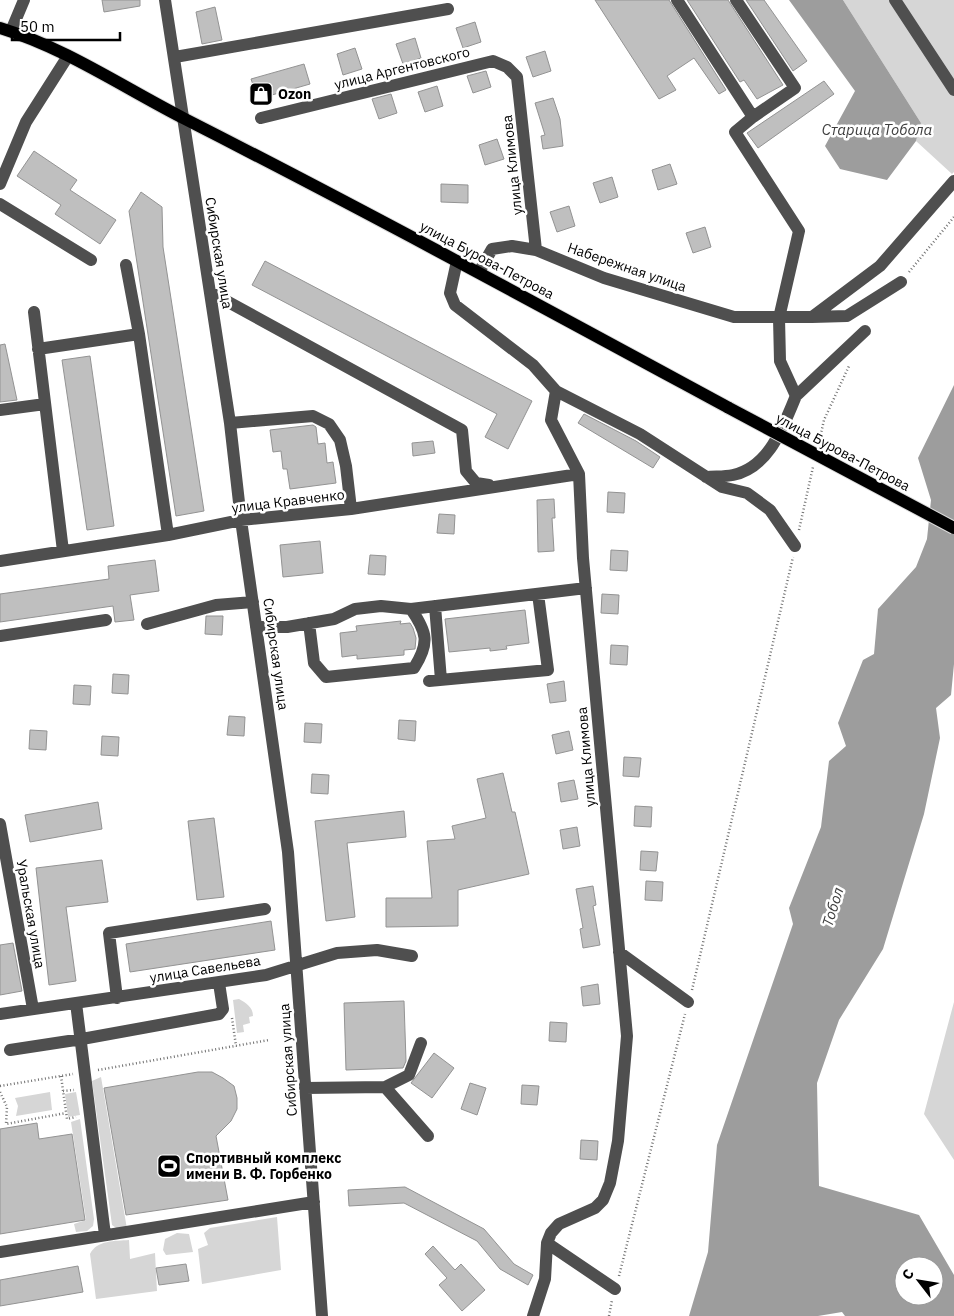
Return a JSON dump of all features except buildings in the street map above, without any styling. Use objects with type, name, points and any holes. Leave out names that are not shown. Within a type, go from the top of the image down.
[{"type":"main road","name":"улица Бурова-Петрова","points":[[6,30],[106,74],[184,118],[242,146],[479,272],[954,528]]},
{"type":"street","points":[[6,30],[24,0]]},
{"type":"street","name":"Сибирская улица","points":[[165,0],[230,423],[241,520],[288,852],[322,1316]]},
{"type":"street","points":[[677,0],[753,117]]},
{"type":"street","points":[[736,0],[795,88],[734,132],[799,231],[779,318],[780,361],[796,396]]},
{"type":"street","points":[[895,0],[954,90]]},
{"type":"street","points":[[175,57],[448,9]]},
{"type":"street","points":[[0,184],[26,122],[68,56]]},
{"type":"street","name":"улица Аргентовского","points":[[261,118],[493,61],[507,67],[517,77]]},
{"type":"street","name":"улица Климова","points":[[517,77],[536,250]]},
{"type":"street","points":[[812,317],[880,266],[954,181]]},
{"type":"street","points":[[0,204],[91,260]]},
{"type":"street","name":"Набережная улица","points":[[479,272],[492,249],[512,246],[536,250],[604,278],[734,317],[847,316],[900,282]]},
{"type":"street","points":[[457,261],[450,293],[455,305],[533,365],[556,391],[640,434],[722,487],[747,493],[770,510],[795,546]]},
{"type":"street","points":[[126,265],[139,334],[168,536]]},
{"type":"street","points":[[210,292],[462,430],[466,470],[476,483],[497,486]]},
{"type":"street","points":[[34,312],[63,551]]},
{"type":"street","points":[[706,477],[734,475],[759,462],[774,445],[796,396],[865,331]]},
{"type":"street","points":[[38,349],[139,334]]},
{"type":"street","points":[[556,391],[551,420],[579,474]]},
{"type":"street","points":[[0,410],[45,404]]},
{"type":"street","points":[[230,423],[313,416],[329,424],[340,440],[351,509]]},
{"type":"street","name":"улица Климова","points":[[547,1243],[551,1233],[559,1224],[596,1208],[610,1183],[618,1141],[627,1036],[586,588],[579,474]]},
{"type":"street","name":"улица Кравченко","points":[[0,561],[168,536],[241,520],[351,509],[579,474]]},
{"type":"street","points":[[256,626],[287,627],[334,619],[354,609],[381,606],[411,609],[586,588]]},
{"type":"street","points":[[435,606],[435,681],[548,670],[538,594]]},
{"type":"street","points":[[146,624],[216,605],[253,602]]},
{"type":"street","points":[[309,623],[314,663],[326,677],[414,668],[424,652],[424,628],[411,609]]},
{"type":"street","points":[[0,636],[106,620]]},
{"type":"street","name":"Уральская улица","points":[[0,824],[6,889],[33,1010]]},
{"type":"street","points":[[117,998],[109,933],[265,909]]},
{"type":"street","name":"улица Савельева","points":[[0,1014],[266,975],[337,953],[377,950],[412,956]]},
{"type":"street","points":[[619,952],[688,1002]]},
{"type":"street","points":[[10,1050],[219,1014],[223,1009],[219,983]]},
{"type":"street","points":[[76,1003],[82,1039],[96,1180],[105,1236]]},
{"type":"street","points":[[305,1088],[385,1087],[409,1075],[421,1044]]},
{"type":"street","points":[[385,1087],[428,1136]]},
{"type":"street","points":[[0,1252],[314,1202]]},
{"type":"street","points":[[547,1243],[615,1289]]},
{"type":"street","points":[[533,1316],[545,1280],[547,1243]]},
{"type":"path","points":[[900,282],[954,217]]},
{"type":"path","points":[[818,449],[824,420],[852,358]]},
{"type":"path","points":[[609,1316],[688,1002],[696,978],[815,459]]},
{"type":"path","points":[[92,1071],[269,1040]]},
{"type":"path","points":[[0,1086],[76,1073]]},
{"type":"path","points":[[61,1076],[66,1119],[82,1116]]},
{"type":"path","points":[[63,1091],[78,1089]]},
{"type":"path","points":[[0,1092],[7,1106],[6,1124],[66,1113]]},
{"type":"shaded area","points":[[843,0],[954,0],[954,172],[952,174],[916,141],[921,123]]},
{"type":"shaded area","points":[[239,999],[247,1004],[253,1016],[249,1017],[250,1023],[243,1025],[244,1032],[237,1033],[233,1000]]},
{"type":"shaded area","points":[[954,1002],[954,1160],[924,1114]]},
{"type":"shaded area","points":[[101,1077],[127,1229],[119,1230],[112,1225],[92,1081]]},
{"type":"shaded area","points":[[50,1092],[52,1110],[16,1116],[18,1106],[15,1098]]},
{"type":"shaded area","points":[[76,1092],[80,1115],[68,1117],[65,1094]]},
{"type":"shaded area","points":[[80,1119],[94,1219],[93,1226],[87,1231],[76,1232],[74,1224],[86,1220],[71,1122]]},
{"type":"shaded area","points":[[277,1217],[281,1270],[202,1284],[198,1249],[208,1245],[204,1233],[210,1228]]},
{"type":"shaded area","points":[[177,1233],[189,1234],[193,1252],[166,1255],[163,1250],[165,1239]]},
{"type":"shaded area","points":[[129,1240],[130,1259],[155,1253],[157,1291],[96,1299],[90,1254],[93,1249],[102,1244],[112,1241]]},
{"type":"water","name":"Старица Тобола","points":[[789,0],[843,0],[921,123],[916,141],[887,180],[840,169],[825,146],[855,91]]},
{"type":"water","name":"Тобол","points":[[954,385],[954,664],[951,695],[936,708],[940,738],[924,814],[883,949],[839,1020],[817,1083],[819,1186],[919,1215],[943,1256],[894,1256],[894,1306],[944,1306],[944,1258],[954,1275],[954,1316],[845,1316],[842,1312],[818,1316],[689,1316],[708,1252],[717,1145],[793,924],[789,908],[821,827],[829,761],[846,746],[838,723],[863,660],[874,654],[878,609],[916,567],[927,539],[931,500],[918,458]]},
{"type":"place","name":"Ozon","points":[[261,94]]},
{"type":"place","name":"Спортивный комплекс имени В. Ф. Горбенко","points":[[169,1166]]}]
